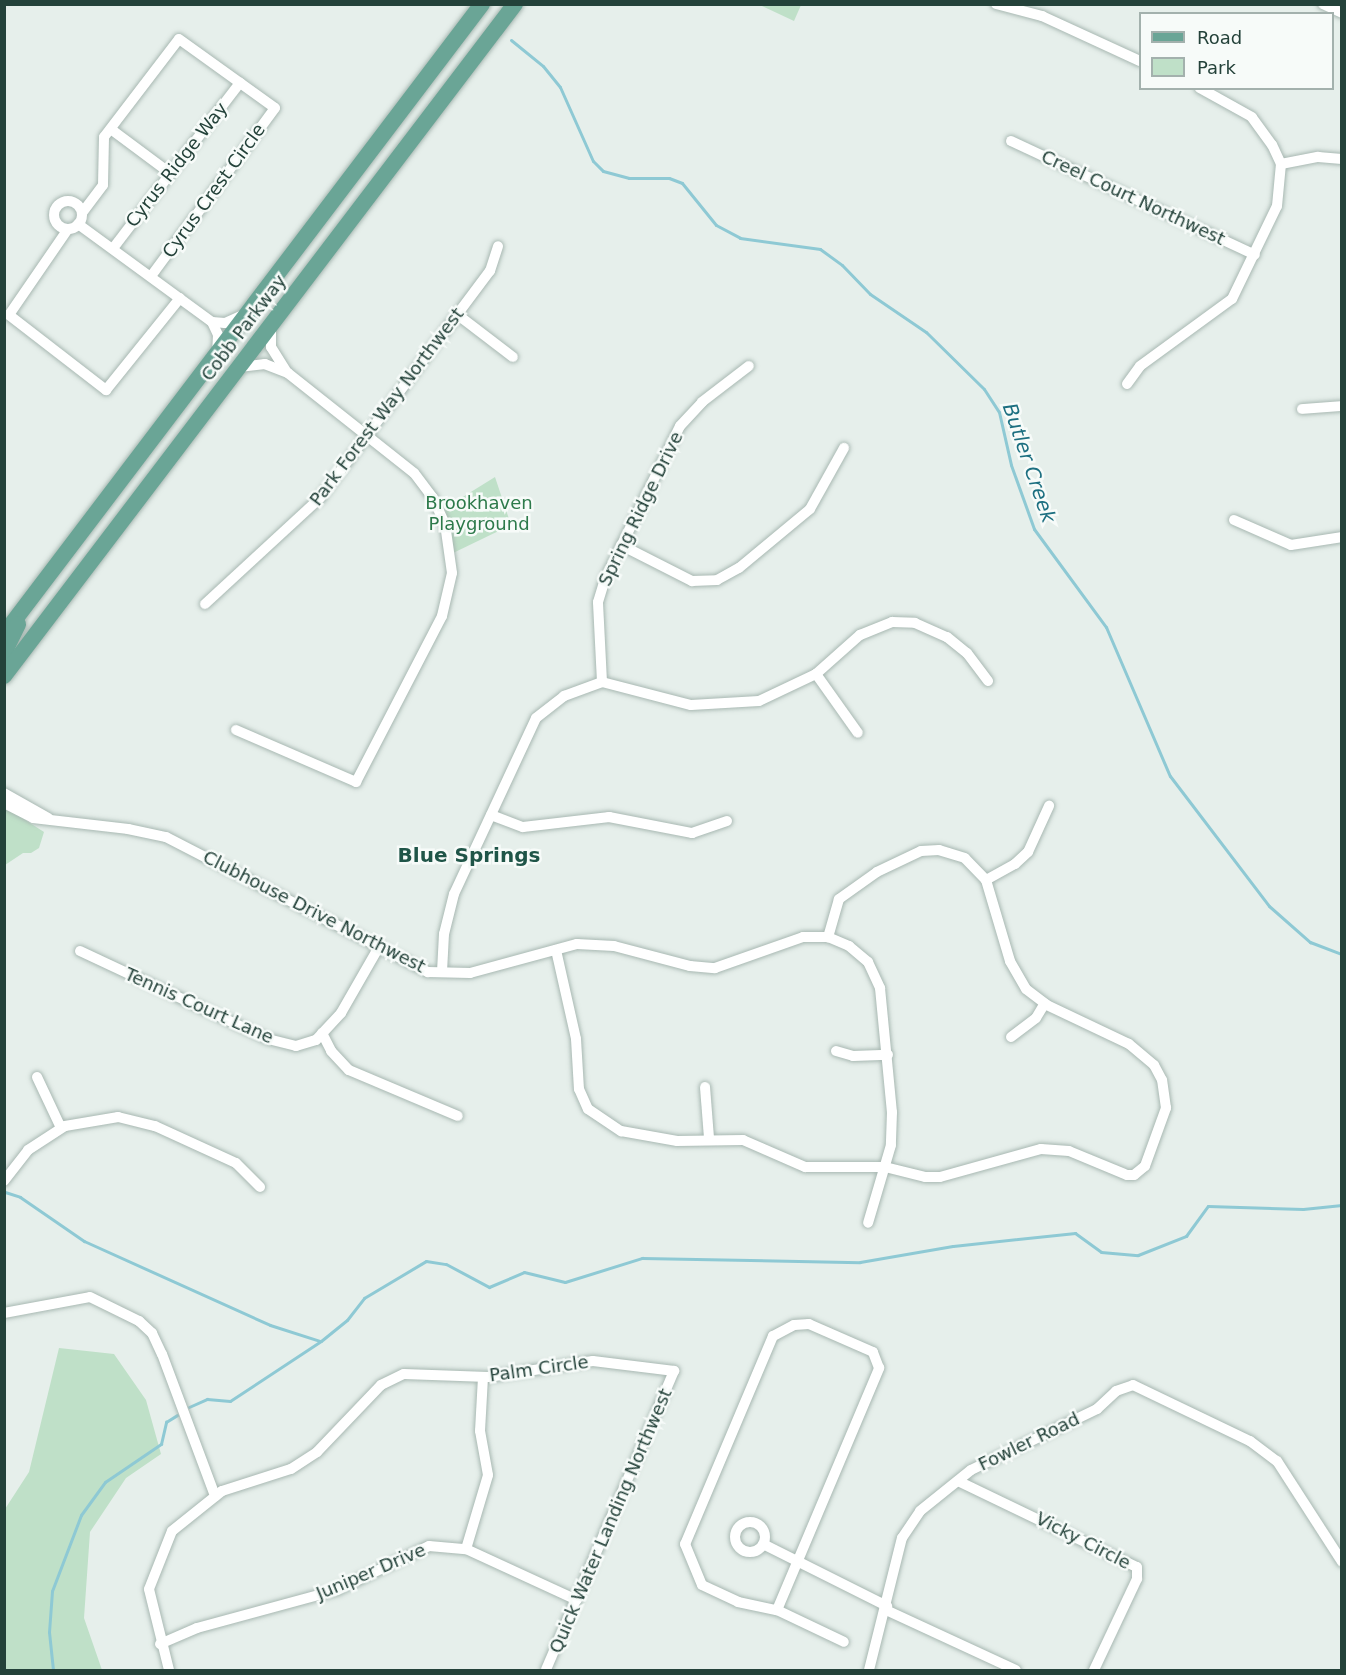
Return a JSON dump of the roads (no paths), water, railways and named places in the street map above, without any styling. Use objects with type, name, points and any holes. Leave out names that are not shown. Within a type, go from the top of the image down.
[{"type":"main road","name":"Cobb Parkway","points":[[4,634],[482,4]]},
{"type":"main road","name":"Cobb Parkway","points":[[4,676],[516,4]]},
{"type":"main road","points":[[4,653],[22,612]]},
{"type":"street","points":[[996,4],[1042,16],[1139,61]]},
{"type":"street","points":[[1323,4],[1341,13]]},
{"type":"street","name":"Cyrus Crest Circle","points":[[152,275],[275,108],[179,39],[112,130],[104,137],[103,185],[76,222],[114,247],[212,322]]},
{"type":"street","name":"Cyrus Ridge Way","points":[[114,247],[240,83]]},
{"type":"street","points":[[1127,384],[1140,366],[1232,299],[1277,206],[1281,164],[1252,117],[1204,90]]},
{"type":"street","points":[[112,130],[170,173]]},
{"type":"street","name":"Creel Court Northwest","points":[[1011,141],[1255,255]]},
{"type":"street","points":[[1281,164],[1318,157],[1341,159]]},
{"type":"street","points":[[76,222],[9,315],[105,390],[180,298]]},
{"type":"street","name":"Park Forest Way Northwest","points":[[205,604],[320,498],[490,271],[498,246]]},
{"type":"street","points":[[217,353],[218,335],[212,322],[225,323],[248,312]]},
{"type":"street","points":[[458,315],[513,357]]},
{"type":"street","points":[[271,326],[271,347],[288,373]]},
{"type":"street","points":[[236,730],[356,782],[442,615],[452,573],[446,524],[433,498],[414,473],[288,373],[265,364],[238,368]]},
{"type":"street","name":"Spring Ridge Drive","points":[[602,682],[598,602],[621,545],[680,426],[702,402],[749,366]]},
{"type":"street","points":[[1302,409],[1341,406]]},
{"type":"street","points":[[621,545],[692,580],[717,580],[739,568],[810,509],[844,448]]},
{"type":"street","points":[[1234,520],[1291,545],[1341,537]]},
{"type":"street","points":[[442,972],[444,934],[454,894],[536,718],[564,696],[602,682],[679,704],[732,705],[759,701],[816,674],[869,629],[891,622],[915,623],[958,645],[988,681]]},
{"type":"street","points":[[816,674],[858,733]]},
{"type":"street","name":"Clubhouse Drive Northwest","points":[[4,793],[54,822]]},
{"type":"street","name":"Clubhouse Drive Northwest","points":[[4,803],[33,818],[128,829],[166,837],[428,972],[470,973],[577,944],[614,946],[690,966],[715,968],[783,942],[803,937],[828,938],[858,951],[876,974],[884,1004],[892,1112],[885,1167],[868,1223]]},
{"type":"street","points":[[986,880],[1015,864],[1028,852],[1049,806]]},
{"type":"street","points":[[491,815],[523,827],[609,817],[692,833],[727,821]]},
{"type":"street","points":[[556,950],[576,1039],[579,1089],[588,1109],[621,1131],[677,1141],[709,1138],[743,1140],[805,1167],[885,1167],[940,1177],[1052,1148],[1069,1151],[1132,1176],[1140,1172],[1165,1118],[1164,1089],[1154,1065],[1129,1044],[1045,1003],[1017,977],[986,880],[970,862],[955,854],[939,850],[914,853],[877,872],[839,899],[828,938]]},
{"type":"street","name":"Tennis Court Lane","points":[[80,951],[268,1039],[296,1046],[316,1040],[341,1013],[379,948]]},
{"type":"street","points":[[1011,1037],[1036,1018],[1045,1003]]},
{"type":"street","points":[[322,1033],[332,1051],[349,1070],[458,1116]]},
{"type":"street","points":[[836,1051],[854,1056],[888,1055]]},
{"type":"street","points":[[37,1077],[61,1128]]},
{"type":"street","points":[[705,1087],[709,1138]]},
{"type":"street","points":[[4,1181],[28,1150],[61,1128],[118,1117],[155,1126],[236,1163],[260,1187]]},
{"type":"street","points":[[4,1313],[90,1296],[139,1321],[152,1334],[162,1354],[215,1496]]},
{"type":"street","points":[[777,1610],[879,1368],[873,1352],[801,1323],[773,1336],[685,1537],[702,1584],[738,1602],[777,1610],[844,1642]]},
{"type":"street","name":"Palm Circle","points":[[169,1671],[160,1644],[150,1579],[172,1531],[215,1496],[266,1475],[291,1469],[334,1437],[381,1385],[404,1374],[483,1377],[594,1361],[674,1371]]},
{"type":"street","name":"Quick Water Landing Northwest","points":[[546,1671],[674,1371]]},
{"type":"street","points":[[466,1549],[488,1474],[480,1431],[483,1377]]},
{"type":"street","name":"Fowler Road","points":[[869,1671],[887,1608],[902,1538],[920,1510],[960,1482],[971,1470],[1097,1409],[1116,1391],[1133,1385],[1250,1441],[1277,1461],[1341,1562]]},
{"type":"street","name":"Vicky Circle","points":[[960,1482],[1137,1567],[1137,1579],[1094,1671]]},
{"type":"street","points":[[763,1544],[1016,1671]]},
{"type":"street","name":"Juniper Drive","points":[[160,1644],[197,1628],[337,1590],[420,1549],[444,1545],[466,1549],[577,1600]]},
{"type":"waterway","name":"Butler Creek","points":[[511,40],[543,66],[560,87],[593,161],[603,171],[629,178],[669,178],[682,183],[716,225],[740,238],[820,249],[842,265],[870,294],[926,332],[984,389],[999,412],[1011,465],[1034,529],[1106,627],[1170,776],[1269,906],[1310,942],[1342,954]]},
{"type":"waterway","points":[[5,1192],[20,1197],[84,1241],[270,1325],[320,1341]]},
{"type":"waterway","points":[[189,1407],[207,1399],[230,1401],[321,1341],[347,1320],[364,1298],[426,1261],[446,1264],[489,1287],[524,1272],[565,1282],[642,1258],[860,1262],[953,1246],[1075,1233],[1101,1252],[1138,1255],[1186,1236],[1208,1206],[1303,1209],[1342,1205]]},
{"type":"waterway","points":[[53,1670],[49,1632],[52,1591],[81,1515],[105,1482],[161,1444],[166,1422],[177,1415]]},
{"type":"district","name":"Blue Springs","points":[[469,855]]},
{"type":"park label","name":"Brookhaven Playground","points":[[479,514]]}]
